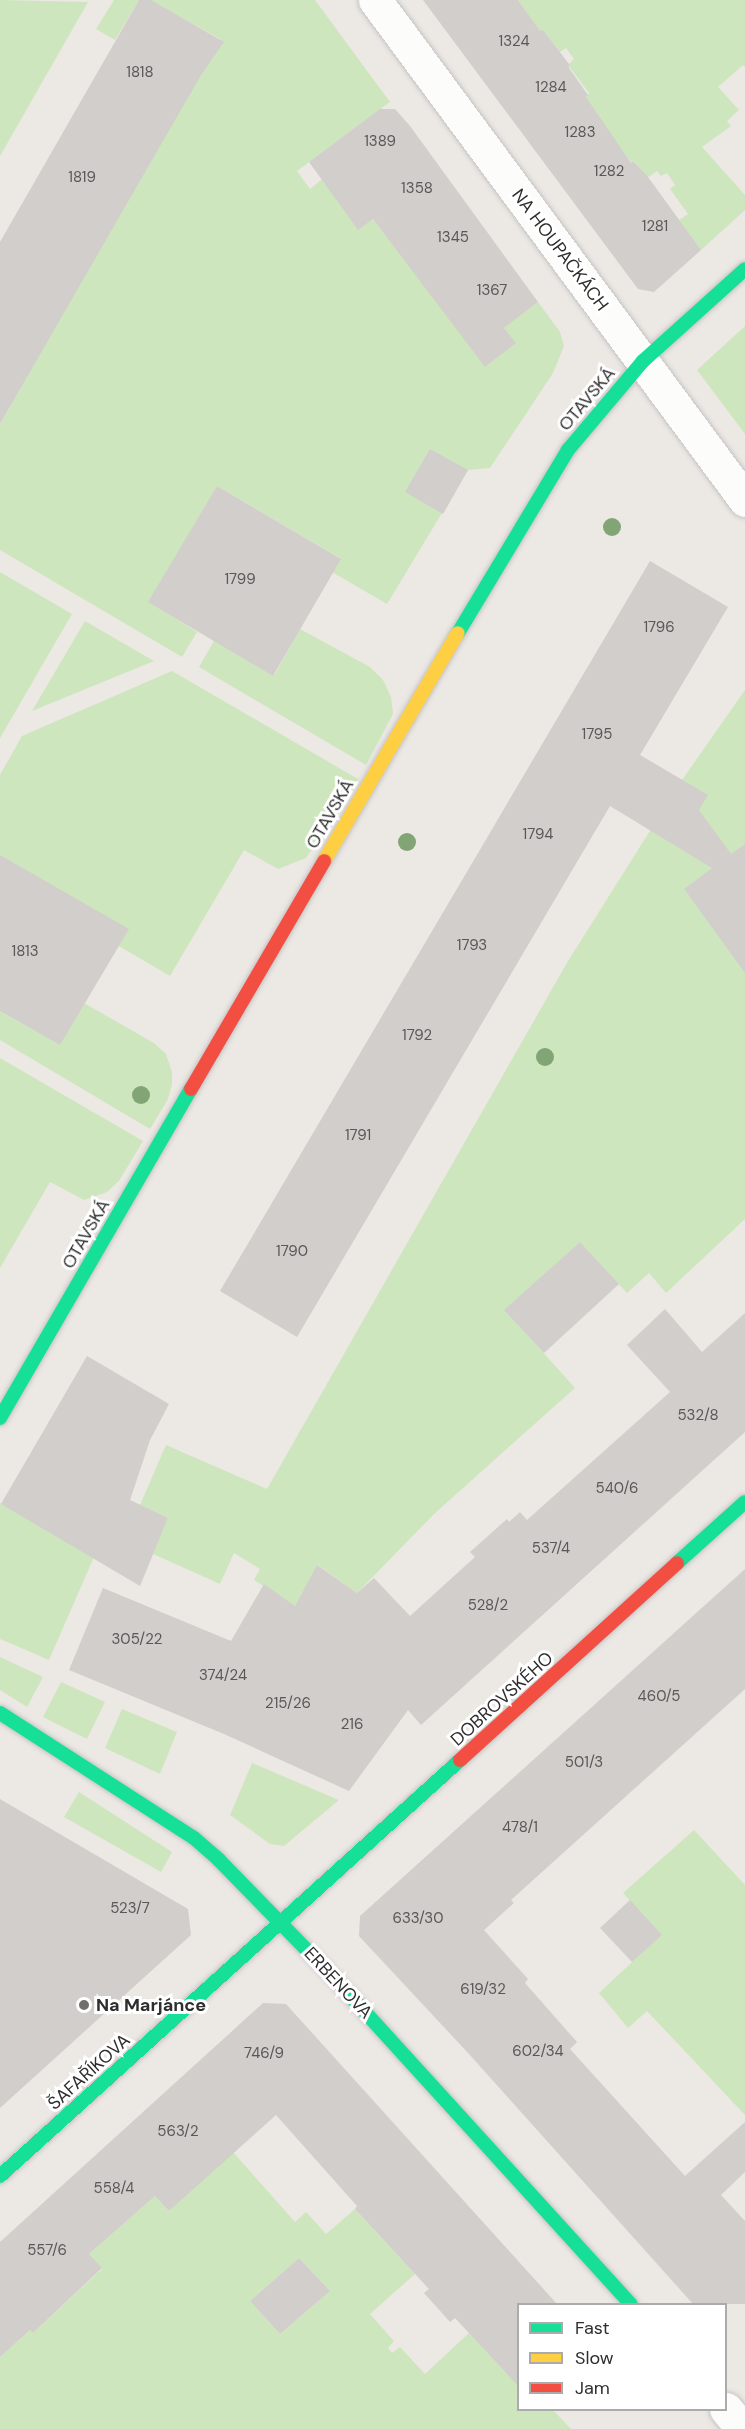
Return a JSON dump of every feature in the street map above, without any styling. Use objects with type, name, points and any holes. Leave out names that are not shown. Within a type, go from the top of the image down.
[{"type":"street","name":"NA HOUPAČKÁCH","points":[[375,0],[745,500]]},
{"type":"street","name":"OTAVSKÁ","points":[[0,1418],[392,743],[568,450],[643,361],[745,269]]},
{"type":"street","name":"DOBROVSKÉHO","points":[[282,1922],[745,1502]]},
{"type":"street","name":"ERBENOVA","points":[[0,1713],[195,1838],[282,1922],[629,2303]]},
{"type":"street","name":"ŠAFAŘÍKOVA","points":[[0,2176],[282,1922]]},
{"type":"street","points":[[727,2410],[744,2429]]},
{"type":"green space","points":[[0,0],[88,2],[0,156]]},
{"type":"green space","points":[[114,0],[139,0],[115,40],[96,29]]},
{"type":"green space","points":[[150,0],[315,0],[390,102],[297,171],[310,189],[331,172],[338,202],[358,229],[373,219],[489,364],[515,343],[504,328],[538,302],[560,332],[564,346],[553,373],[490,468],[468,470],[387,604],[332,572],[340,558],[217,486],[150,602],[197,632],[182,657],[0,550],[0,424],[220,39]]},
{"type":"green space","points":[[518,0],[745,0],[745,67],[743,65],[718,87],[739,110],[727,121],[731,126],[702,147],[745,195],[745,210],[701,250],[679,220],[688,214],[670,189],[675,185],[667,173],[661,176],[657,171],[647,178],[634,161],[631,162],[615,142],[586,97],[589,93],[568,65],[574,59],[566,48],[560,52],[543,30],[540,32]]},
{"type":"green space","points":[[745,326],[745,434],[697,370]]},
{"type":"green space","points":[[0,572],[72,614],[0,738]]},
{"type":"green space","points":[[85,621],[154,661],[32,711]]},
{"type":"green space","points":[[300,629],[370,667],[383,680],[391,697],[393,714],[366,765],[199,667],[214,641],[275,674]]},
{"type":"green space","points":[[172,671],[358,779],[306,858],[278,869],[244,850],[170,976],[117,945],[0,862],[0,775],[22,736]]},
{"type":"green space","points":[[745,690],[745,844],[684,889],[745,972],[745,1219],[666,1293],[649,1273],[627,1293],[580,1242],[505,1310],[575,1388],[434,1514],[357,1593],[318,1565],[295,1606],[254,1580],[260,1569],[234,1553],[220,1584],[153,1554],[168,1518],[140,1505],[166,1445],[267,1489],[568,961],[682,780]]},
{"type":"green space","points":[[84,1003],[154,1043],[166,1054],[172,1072],[172,1084],[168,1099],[150,1129],[0,1040],[0,1011],[60,1045]]},
{"type":"green space","points":[[0,1058],[143,1141],[119,1181],[107,1192],[84,1200],[50,1182],[0,1268]]},
{"type":"green space","points":[[0,1503],[94,1557],[49,1660],[0,1639]]},
{"type":"green space","points":[[0,1657],[43,1677],[27,1707],[0,1690]]},
{"type":"green space","points":[[61,1682],[105,1702],[87,1739],[43,1717]]},
{"type":"green space","points":[[122,1709],[177,1732],[160,1774],[105,1748]]},
{"type":"green space","points":[[252,1763],[339,1800],[284,1846],[270,1844],[230,1815]]},
{"type":"green space","points":[[79,1792],[172,1852],[161,1872],[64,1817]]},
{"type":"green space","points":[[694,1830],[745,1885],[745,2115],[647,2011],[628,2028],[599,1993],[661,1935],[623,1893]]},
{"type":"green space","points":[[233,2152],[295,2222],[306,2212],[326,2234],[355,2209],[415,2274],[370,2314],[394,2341],[388,2348],[392,2353],[400,2347],[425,2374],[469,2333],[507,2374],[517,2371],[517,2411],[554,2411],[571,2429],[0,2429],[0,2357],[30,2330],[33,2333],[102,2269],[89,2254],[155,2196],[169,2211]],"holes":[[[299,2258],[330,2291],[280,2334],[250,2301]]]},
{"type":"building","points":[[139,0],[151,0],[224,42],[201,75],[0,424],[0,242]]},
{"type":"building","points":[[423,0],[518,0],[540,31],[543,30],[569,64],[569,68],[588,95],[586,97],[631,163],[633,161],[648,177],[701,250],[654,292],[638,289]]},
{"type":"building","points":[[380,109],[395,109],[410,126],[538,302],[504,328],[516,343],[485,367],[373,219],[358,230],[309,162]]},
{"type":"building","points":[[430,449],[468,470],[443,514],[405,492]]},
{"type":"building","points":[[217,486],[341,559],[273,676],[148,602]]},
{"type":"building","points":[[650,561],[728,607],[640,755],[708,795],[699,810],[731,854],[745,844],[745,973],[684,889],[712,868],[610,806],[297,1337],[220,1291]]},
{"type":"building","points":[[0,855],[129,929],[60,1045],[0,1011]]},
{"type":"building","points":[[580,1242],[619,1284],[544,1353],[504,1310]]},
{"type":"building","points":[[665,1309],[702,1352],[745,1313],[745,1432],[421,1725],[408,1710],[349,1791],[224,1734],[69,1670],[103,1588],[231,1641],[264,1584],[295,1606],[317,1565],[357,1593],[374,1578],[410,1616],[475,1557],[470,1552],[507,1519],[509,1522],[520,1512],[527,1520],[670,1392],[627,1345]]},
{"type":"building","points":[[87,1356],[169,1404],[150,1440],[130,1500],[168,1518],[140,1586],[1,1504]]},
{"type":"building","points":[[745,1569],[745,1689],[511,1900],[514,1903],[484,1930],[528,1979],[525,1983],[577,2042],[570,2049],[685,2176],[745,2122],[745,2172],[721,2195],[745,2221],[745,2304],[692,2303],[469,2054],[359,1936],[360,1916]]},
{"type":"building","points":[[0,1799],[188,1909],[191,1935],[0,2108]]},
{"type":"building","points":[[630,1900],[662,1935],[632,1962],[600,1928]]},
{"type":"building","points":[[263,2003],[286,2004],[556,2303],[517,2303],[517,2385],[455,2318],[450,2322],[424,2293],[429,2289],[355,2209],[357,2206],[276,2115],[169,2211],[155,2196],[89,2254],[102,2268],[33,2333],[30,2330],[0,2357],[0,2242]]},
{"type":"building","points":[[299,2258],[330,2291],[280,2334],[250,2301]]},
{"type":"traffic: fast","points":[[458,633],[568,450],[643,361],[745,269]]},
{"type":"traffic: fast","points":[[0,1418],[191,1089]]},
{"type":"traffic: fast","points":[[677,1563],[745,1502]]},
{"type":"traffic: fast","points":[[0,1713],[194,1838],[219,1860],[334,1978],[630,2303]]},
{"type":"traffic: fast","points":[[0,2176],[460,1760]]},
{"type":"traffic: slow","points":[[324,861],[458,633]]},
{"type":"traffic: jam","points":[[191,1089],[324,861]]},
{"type":"traffic: jam","points":[[460,1760],[677,1563]]},
{"type":"place","name":"Na Marjánce","points":[[84,2005]]}]
